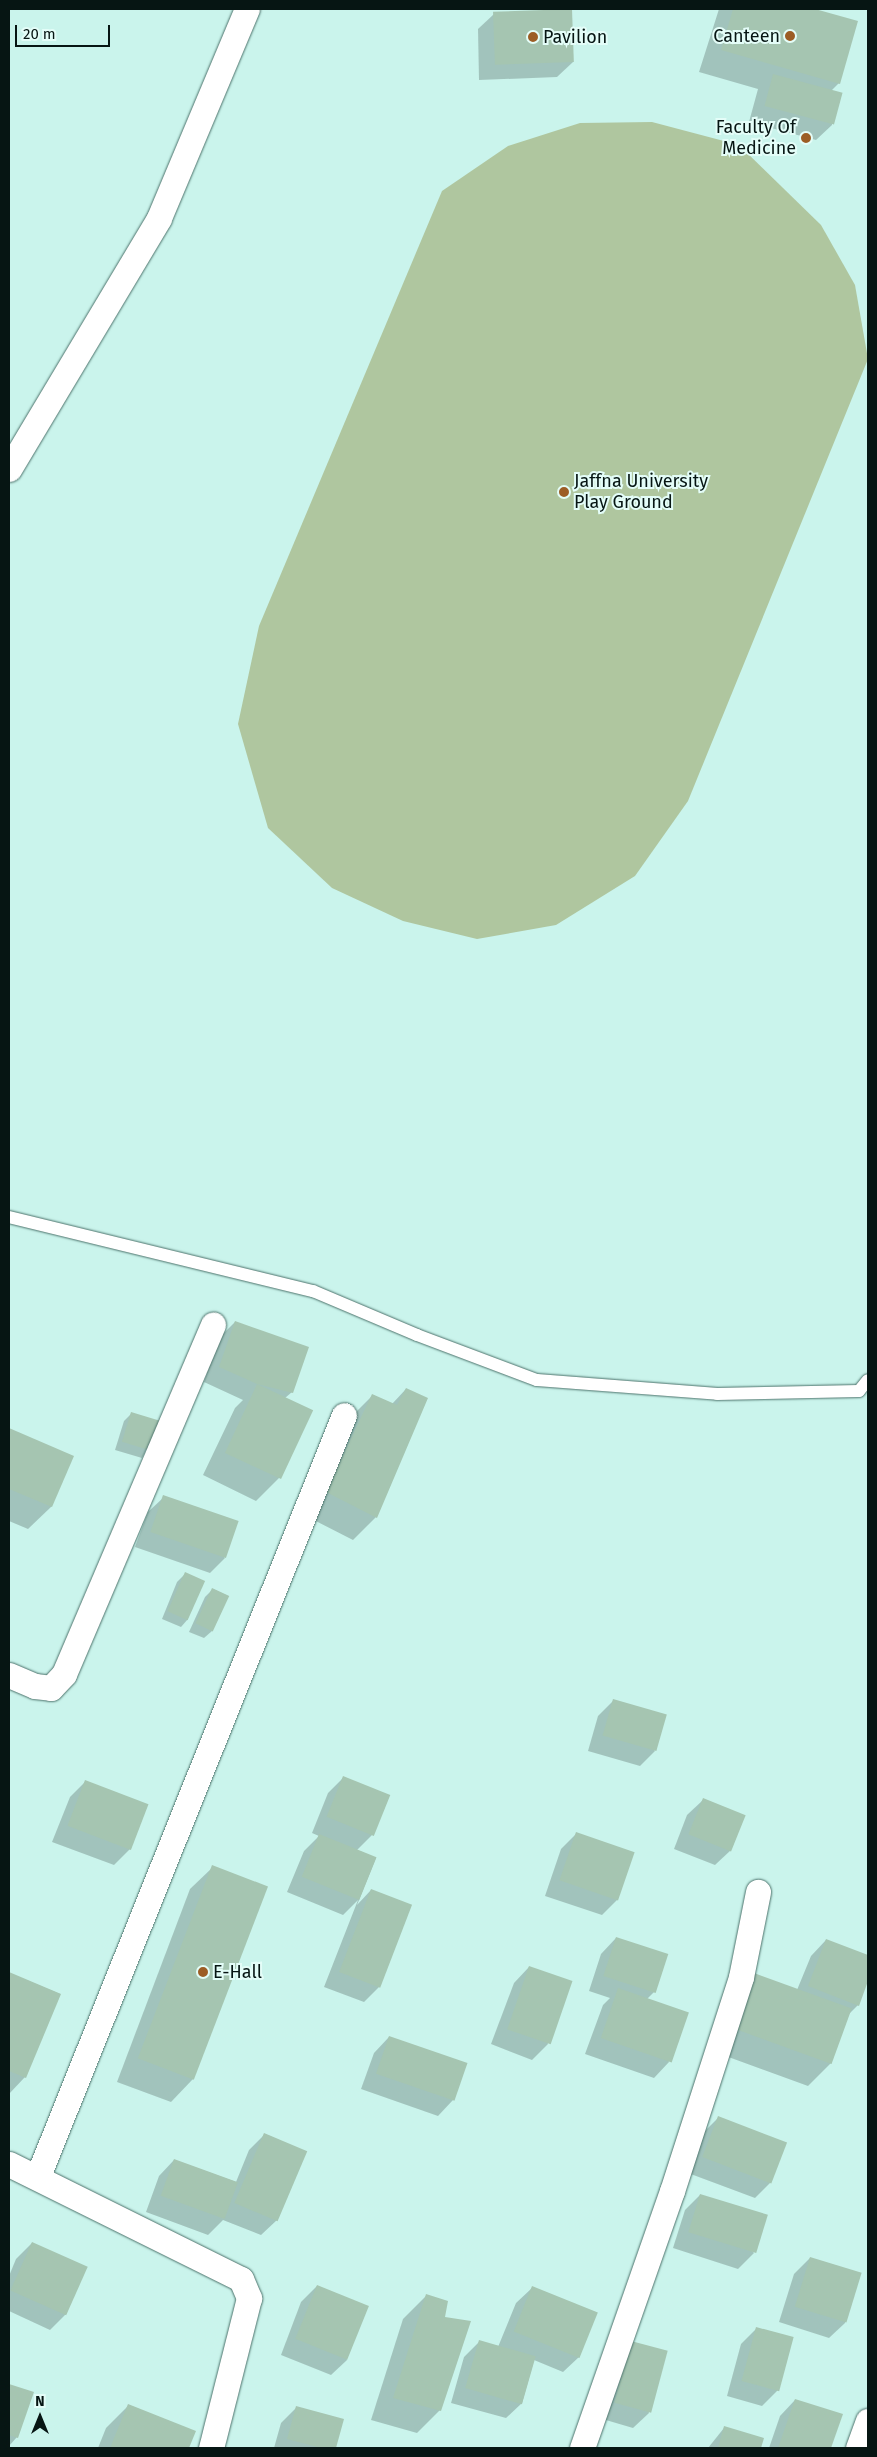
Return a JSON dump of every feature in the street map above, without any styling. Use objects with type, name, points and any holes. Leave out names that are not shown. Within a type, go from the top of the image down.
[{"type":"street","points":[[9,469],[158,218],[248,9]]},
{"type":"street","points":[[9,1675],[35,1686],[51,1688],[64,1674],[213,1324]]},
{"type":"street","points":[[38,2176],[344,1415]]},
{"type":"street","points":[[582,2448],[672,2191],[741,1977],[758,1892]]},
{"type":"street","points":[[9,2164],[38,2176],[242,2279],[249,2298],[211,2448]]},
{"type":"street","points":[[858,2448],[868,2421]]},
{"type":"lane","points":[[9,1217],[314,1291],[417,1335],[537,1380],[717,1394],[859,1391],[868,1380]]},
{"type":"green space","name":"Jaffna University Play Ground","points":[[652,122],[739,145],[821,225],[855,285],[868,359],[688,801],[635,876],[556,925],[477,939],[403,921],[332,888],[268,828],[238,724],[259,626],[442,191],[508,146],[580,123]]},
{"type":"building","name":"Pavilion","points":[[572,9],[574,62],[495,65],[493,12]]},
{"type":"building","name":"Canteen","points":[[733,9],[815,9],[858,21],[840,84],[721,50]]},
{"type":"building","points":[[773,74],[843,93],[834,125],[764,106]]},
{"type":"building","points":[[235,1321],[309,1347],[293,1393],[257,1384],[219,1367]]},
{"type":"building","points":[[257,1384],[313,1410],[281,1479],[225,1453]]},
{"type":"building","points":[[406,1388],[428,1398],[377,1518],[326,1492],[372,1394],[397,1405]]},
{"type":"building","points":[[131,1412],[161,1421],[152,1451],[122,1442]]},
{"type":"building","points":[[9,1428],[74,1456],[52,1507],[9,1489]]},
{"type":"building","points":[[163,1495],[239,1521],[226,1558],[150,1532]]},
{"type":"building","points":[[185,1572],[205,1581],[188,1620],[168,1611]]},
{"type":"building","points":[[212,1588],[229,1596],[213,1631],[196,1623]]},
{"type":"building","points":[[613,1699],[667,1714],[656,1751],[603,1736]]},
{"type":"building","points":[[343,1776],[390,1795],[374,1836],[327,1817]]},
{"type":"building","points":[[85,1780],[148,1804],[131,1850],[67,1826]]},
{"type":"building","points":[[703,1798],[746,1815],[731,1851],[688,1834]]},
{"type":"building","points":[[576,1832],[635,1852],[618,1900],[559,1880]]},
{"type":"building","points":[[319,1834],[376,1857],[359,1900],[302,1877]]},
{"type":"building","name":"E-Hall","points":[[212,1865],[268,1887],[194,2080],[138,2058]]},
{"type":"building","points":[[371,1889],[412,1905],[380,1988],[339,1972]]},
{"type":"building","points":[[616,1937],[668,1954],[656,1993],[603,1976]]},
{"type":"building","points":[[826,1939],[868,1955],[868,1981],[859,2006],[808,1986]]},
{"type":"building","points":[[529,1966],[572,1981],[551,2044],[507,2029]]},
{"type":"building","points":[[9,1972],[61,1994],[26,2078],[9,2071]]},
{"type":"building","points":[[754,1973],[852,2009],[832,2064],[734,2028]]},
{"type":"building","points":[[618,1988],[689,2012],[672,2063],[601,2038]]},
{"type":"building","points":[[389,2036],[467,2063],[454,2101],[376,2074]]},
{"type":"building","points":[[718,2116],[787,2143],[771,2184],[702,2157]]},
{"type":"building","points":[[264,2133],[307,2151],[278,2221],[234,2203]]},
{"type":"building","points":[[174,2159],[238,2182],[225,2219],[161,2196]]},
{"type":"building","points":[[700,2194],[768,2215],[756,2253],[688,2232]]},
{"type":"building","points":[[32,2242],[88,2267],[66,2315],[10,2290]]},
{"type":"building","points":[[810,2257],[862,2273],[846,2323],[795,2307]]},
{"type":"building","points":[[317,2285],[369,2306],[347,2360],[295,2339]]},
{"type":"building","points":[[532,2286],[598,2313],[579,2358],[514,2331]]},
{"type":"building","points":[[426,2294],[448,2301],[445,2317],[471,2321],[441,2411],[393,2398]]},
{"type":"building","points":[[756,2327],[794,2337],[779,2391],[742,2381]]},
{"type":"building","points":[[479,2340],[536,2356],[522,2404],[465,2388]]},
{"type":"building","points":[[631,2341],[668,2351],[651,2413],[614,2403]]},
{"type":"building","points":[[9,2384],[34,2392],[18,2438],[9,2435]]},
{"type":"building","points":[[795,2399],[843,2414],[831,2448],[778,2448]]},
{"type":"building","points":[[128,2404],[196,2431],[189,2448],[110,2448]]},
{"type":"building","points":[[296,2406],[344,2419],[336,2448],[321,2448],[287,2439]]},
{"type":"building","points":[[724,2426],[764,2438],[761,2448],[718,2448]]},
{"type":"place","name":"Canteen","points":[[790,36]]},
{"type":"place","name":"Pavilion","points":[[533,37]]},
{"type":"place","name":"Faculty Of Medicine","points":[[806,138]]},
{"type":"place","name":"Jaffna University Play Ground","points":[[564,492]]},
{"type":"place","name":"E-Hall","points":[[203,1972]]}]
